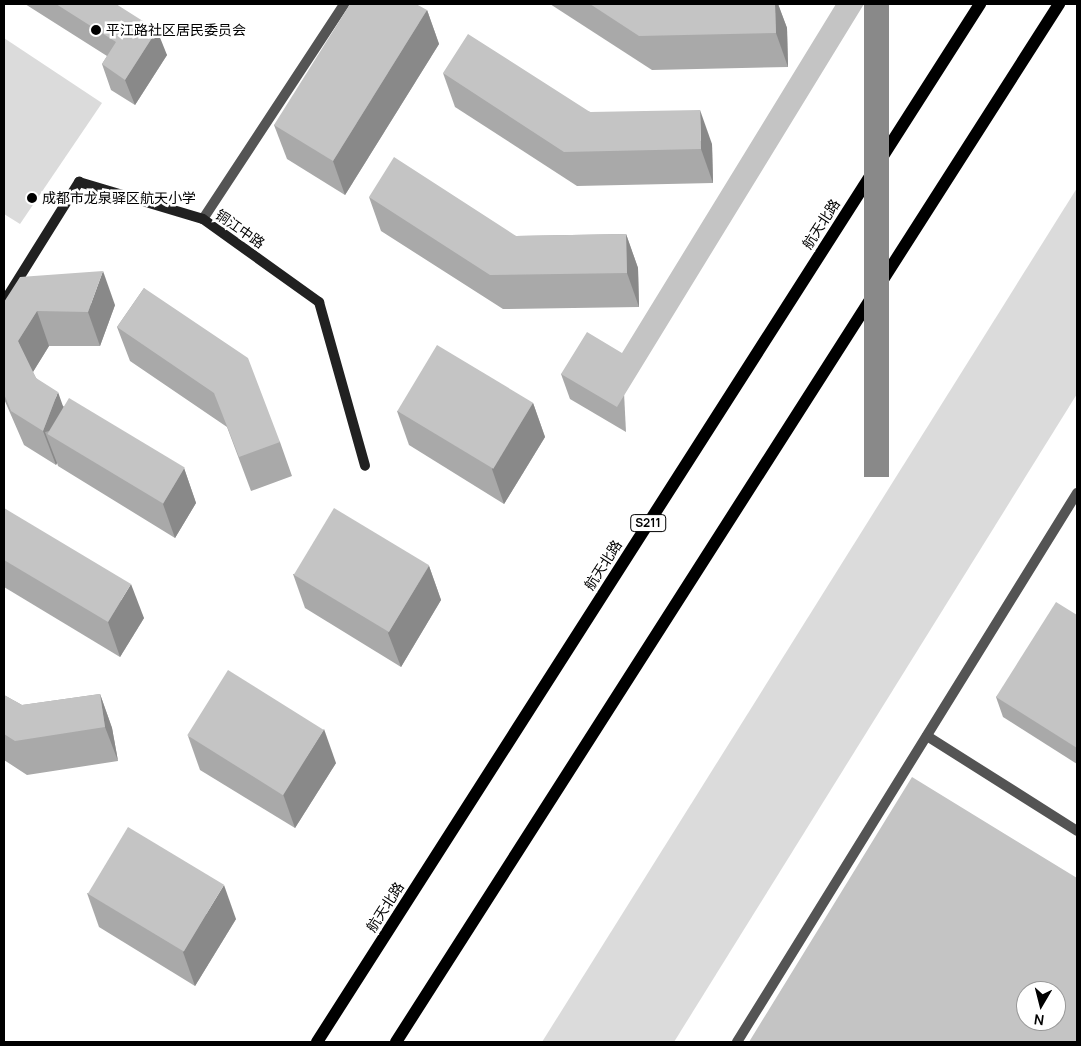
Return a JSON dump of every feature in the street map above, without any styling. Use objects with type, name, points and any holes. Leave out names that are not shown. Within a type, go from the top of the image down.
[{"type":"main road","name":"航天北路","points":[[317,1042],[980,4]]},
{"type":"main road","points":[[396,1042],[1059,4]]},
{"type":"street","points":[[203,219],[344,4]]},
{"type":"street","name":"铜江中路","points":[[4,302],[79,182],[203,219],[319,302],[365,466]]},
{"type":"street","points":[[737,1042],[1077,492]]},
{"type":"street","points":[[927,736],[1077,831]]},
{"type":"shaded area","name":"成都市龙泉驿区航天小学","points":[[4,38],[102,103],[20,224],[4,214]]},
{"type":"shaded area","points":[[1077,188],[1077,394],[674,1042],[542,1042]]},
{"type":"building","points":[[56,4],[116,4],[157,30],[125,80],[102,64],[116,42]]},
{"type":"building","points":[[350,4],[416,4],[427,10],[333,161],[274,125]]},
{"type":"building","points":[[590,4],[775,4],[776,33],[639,36]]},
{"type":"building","points":[[836,4],[864,4],[617,407],[561,374],[587,332],[622,353]]},
{"type":"building","points":[[468,34],[590,112],[700,110],[701,149],[564,152],[443,73]]},
{"type":"building","points":[[394,157],[516,236],[626,234],[627,273],[490,275],[369,197]]},
{"type":"building","points":[[103,271],[88,312],[37,311],[18,341],[36,378],[58,392],[43,431],[11,411],[4,394],[4,302],[20,277]]},
{"type":"building","points":[[144,288],[248,358],[280,442],[239,457],[214,393],[117,327]]},
{"type":"building","points":[[437,345],[533,403],[493,469],[397,411]]},
{"type":"building","points":[[69,398],[185,468],[163,504],[47,434]]},
{"type":"building","points":[[4,508],[131,584],[108,622],[4,560]]},
{"type":"building","points":[[334,508],[429,565],[389,632],[294,575]]},
{"type":"building","points":[[1056,602],[1077,615],[1077,748],[996,697]]},
{"type":"building","points":[[228,670],[324,730],[283,795],[187,735]]},
{"type":"building","points":[[100,694],[105,727],[15,741],[4,734],[4,695],[22,705]]},
{"type":"building","points":[[912,777],[1077,878],[1077,1042],[749,1042]]},
{"type":"building","points":[[128,827],[224,885],[184,952],[88,894]]},
{"type":"place","name":"平江路社区居民委员会","points":[[96,30]]},
{"type":"place","name":"成都市龙泉驿区航天小学","points":[[32,198]]}]
